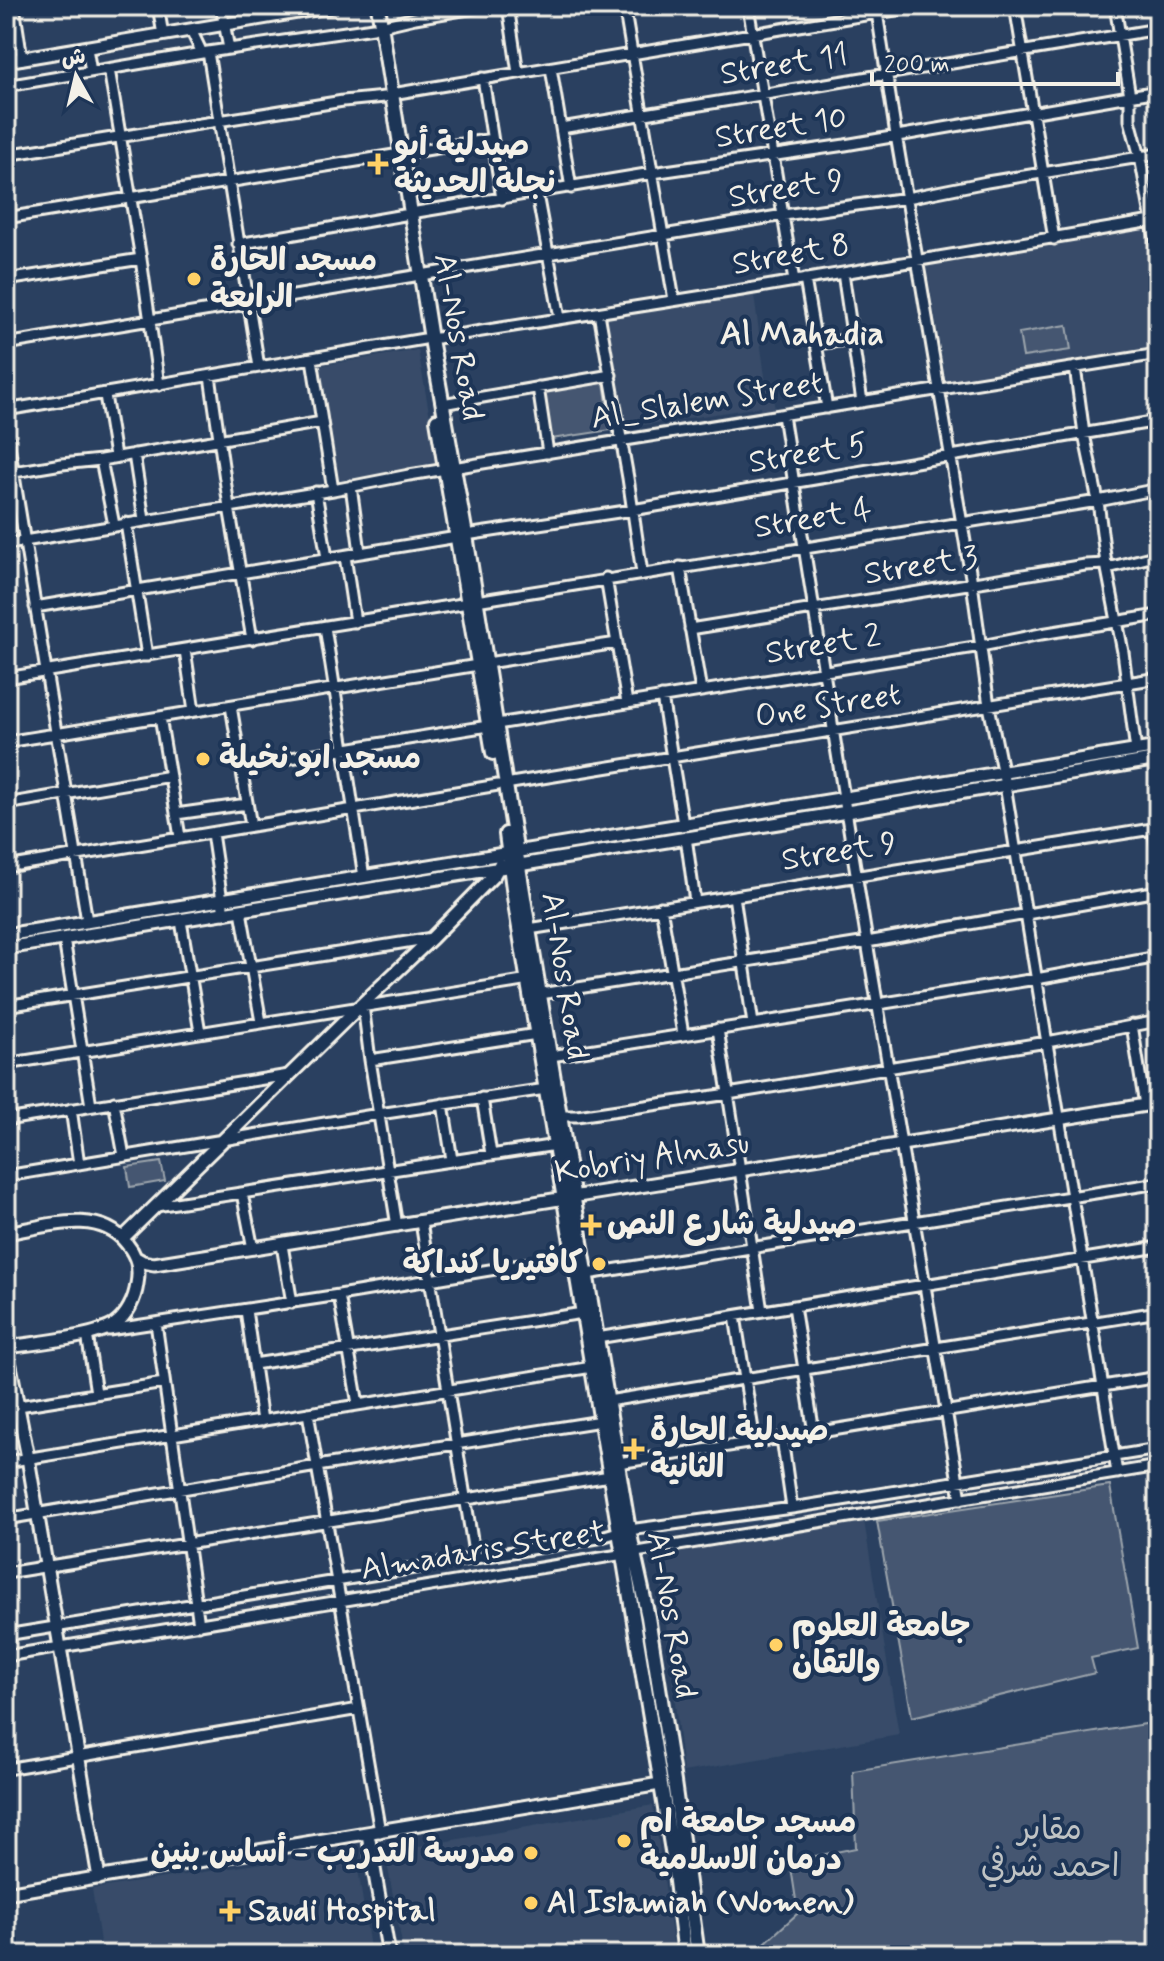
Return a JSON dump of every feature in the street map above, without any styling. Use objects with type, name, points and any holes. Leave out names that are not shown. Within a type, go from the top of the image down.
[{"type":"main road","name":"Al-Nos Road","points":[[370,6],[377,27],[462,536],[502,784],[509,860],[529,980],[536,995],[551,1056],[561,1116],[574,1256],[610,1476],[628,1554],[685,1955]]},
{"type":"main road","name":"Al-Nos Road","points":[[377,27],[378,6]]},
{"type":"main road","name":"Al-Nos Road","points":[[428,339],[442,404],[450,470]]},
{"type":"main road","name":"Al-Nos Road","points":[[509,860],[529,929],[537,1034],[556,1145],[587,1274],[618,1463],[624,1531]]},
{"type":"main road","name":"Al-Nos Road","points":[[628,1554],[648,1617],[698,1955]]},
{"type":"street","points":[[14,6],[22,59]]},
{"type":"street","points":[[158,6],[163,35]]},
{"type":"street","points":[[221,6],[229,49]]},
{"type":"street","points":[[6,61],[333,6]]},
{"type":"street","points":[[6,86],[377,27],[486,6]]},
{"type":"street","points":[[508,6],[518,73]]},
{"type":"street","points":[[624,6],[674,300]]},
{"type":"street","points":[[748,6],[794,281]]},
{"type":"street","points":[[6,155],[752,35],[877,10],[919,6]]},
{"type":"street","points":[[1015,6],[1054,239]]},
{"type":"street","points":[[1115,6],[1130,96],[1130,120],[1156,220],[1158,254]]},
{"type":"street","points":[[877,10],[1117,1473]]},
{"type":"street","name":"Street 11","points":[[561,128],[1158,29]]},
{"type":"street","points":[[191,30],[205,53],[219,122],[259,367]]},
{"type":"street","points":[[87,48],[91,72]]},
{"type":"street","points":[[551,68],[571,188]]},
{"type":"street","points":[[109,69],[159,385]]},
{"type":"street","points":[[483,78],[502,199]]},
{"type":"street","name":"Street 10","points":[[238,244],[1158,91]]},
{"type":"street","points":[[6,218],[492,139]]},
{"type":"street","name":"Street 9","points":[[6,344],[784,215],[907,198],[1158,154]]},
{"type":"street","points":[[537,194],[560,318]]},
{"type":"street","name":"Street 8","points":[[6,410],[1156,220]]},
{"type":"street","points":[[6,280],[141,259]]},
{"type":"street","points":[[843,273],[862,402]]},
{"type":"street","points":[[805,279],[827,408]]},
{"type":"street","points":[[599,313],[642,573]]},
{"type":"street","points":[[817,344],[853,339]]},
{"type":"street","name":"Al_Slalem Street","points":[[6,544],[1158,354]]},
{"type":"street","points":[[312,359],[333,490]]},
{"type":"street","points":[[1075,367],[1118,621],[1136,751]]},
{"type":"street","points":[[442,404],[611,375]]},
{"type":"street","points":[[210,376],[252,639]]},
{"type":"street","points":[[538,387],[548,453]]},
{"type":"street","points":[[105,395],[115,456]]},
{"type":"street","points":[[783,415],[900,1145],[961,1499]]},
{"type":"street","name":"Street 5","points":[[35,607],[1004,449],[1158,421]]},
{"type":"street","points":[[14,472],[322,422]]},
{"type":"street","points":[[6,427],[87,921]]},
{"type":"street","points":[[134,454],[144,520]]},
{"type":"street","points":[[101,460],[114,525]]},
{"type":"street","points":[[351,486],[360,552]]},
{"type":"street","name":"Street 4","points":[[6,678],[1158,489]]},
{"type":"street","points":[[316,492],[327,558]]},
{"type":"street","points":[[126,523],[147,656]]},
{"type":"street","name":"Street 3","points":[[690,629],[1085,565],[1106,564],[1112,567],[1158,555]]},
{"type":"street","points":[[345,556],[355,622]]},
{"type":"street","points":[[680,567],[701,691]]},
{"type":"street","points":[[606,578],[627,703]]},
{"type":"street","name":"Street 2","points":[[241,766],[1158,615]]},
{"type":"street","points":[[325,627],[364,877]]},
{"type":"street","points":[[6,742],[617,643]]},
{"type":"street","points":[[185,650],[194,711]]},
{"type":"street","name":"One Street","points":[[6,867],[1158,678]]},
{"type":"street","points":[[662,697],[683,824]]},
{"type":"street","points":[[231,706],[251,826]]},
{"type":"street","points":[[160,717],[180,837]]},
{"type":"street","points":[[6,948],[241,911],[683,824],[1158,747]]},
{"type":"street","points":[[6,935],[364,877],[686,837],[1158,759]]},
{"type":"street","points":[[6,804],[170,776]]},
{"type":"street","points":[[176,814],[247,804]]},
{"type":"street","points":[[1156,828],[1158,853]]},
{"type":"street","name":"Street 9","points":[[529,929],[1156,828]]},
{"type":"street","points":[[212,833],[224,914]]},
{"type":"street","points":[[686,837],[695,902]]},
{"type":"street","points":[[123,1238],[509,860]]},
{"type":"street","points":[[536,995],[1158,891]]},
{"type":"street","points":[[734,896],[753,1024]]},
{"type":"street","points":[[661,907],[683,1034]]},
{"type":"street","points":[[241,911],[261,1022]]},
{"type":"street","points":[[181,921],[200,1032]]},
{"type":"street","points":[[6,1006],[432,938]]},
{"type":"street","points":[[64,939],[91,1106]]},
{"type":"street","points":[[551,1056],[1158,957]]},
{"type":"street","points":[[6,1064],[529,980]]},
{"type":"street","points":[[362,1005],[397,1226]]},
{"type":"street","points":[[561,1116],[728,1094],[1158,1021]]},
{"type":"street","points":[[1132,1025],[1145,1105]]},
{"type":"street","points":[[718,1029],[762,1311]]},
{"type":"street","points":[[370,1060],[537,1034]]},
{"type":"street","points":[[6,1120],[289,1075]]},
{"type":"street","points":[[6,1176],[546,1089]]},
{"type":"street","points":[[482,1098],[491,1154]]},
{"type":"street","points":[[114,1102],[124,1156]]},
{"type":"street","name":"Kobriy Alnasu","points":[[154,1264],[1158,1103]]},
{"type":"street","points":[[443,1104],[452,1160]]},
{"type":"street","points":[[71,1109],[79,1164]]},
{"type":"street","points":[[156,1206],[556,1145]]},
{"type":"street","points":[[587,1274],[1158,1183]]},
{"type":"street","points":[[242,1193],[253,1249]]},
{"type":"street","points":[[6,1233],[85,1222],[109,1228],[123,1238],[136,1258],[154,1264]]},
{"type":"street","points":[[421,1222],[475,1559]]},
{"type":"street","points":[[282,1245],[292,1303]]},
{"type":"street","points":[[597,1338],[1158,1247]]},
{"type":"street","points":[[99,1878],[28,1458],[12,1407],[8,1361],[12,1346],[574,1256]]},
{"type":"street","points":[[92,1333],[115,1325],[132,1303],[138,1278],[136,1258]]},
{"type":"street","points":[[138,1278],[154,1264]]},
{"type":"street","points":[[339,1295],[358,1404]]},
{"type":"street","points":[[794,1306],[814,1433]]},
{"type":"street","points":[[246,1310],[262,1421]]},
{"type":"street","points":[[608,1401],[1158,1312]]},
{"type":"street","points":[[254,1364],[583,1313]]},
{"type":"street","points":[[735,1316],[755,1442]]},
{"type":"street","points":[[156,1323],[199,1625]]},
{"type":"street","points":[[92,1333],[96,1393]]},
{"type":"street","points":[[6,1462],[592,1367]]},
{"type":"street","points":[[618,1463],[1158,1377]]},
{"type":"street","points":[[12,1407],[164,1383]]},
{"type":"street","points":[[308,1413],[359,1709],[389,1955]]},
{"type":"street","points":[[6,1519],[601,1421]]},
{"type":"street","points":[[782,1438],[792,1508]]},
{"type":"street","name":"Almadaris Street","points":[[6,1635],[475,1559],[624,1531],[792,1508],[1158,1449]]},
{"type":"street","name":"Almadaris Street","points":[[6,1656],[1158,1466]]},
{"type":"street","points":[[6,1573],[610,1476]]},
{"type":"street","points":[[6,1769],[359,1709]]},
{"type":"street","points":[[6,1893],[660,1784]]},
{"type":"shaded area","points":[[1151,225],[1158,270],[1158,347],[946,382],[926,262]]},
{"type":"shaded area","points":[[754,295],[766,384],[771,384],[775,410],[761,412],[760,407],[624,428],[606,319]]},
{"type":"shaded area","points":[[418,350],[438,462],[335,482],[317,366]]},
{"type":"shaded area","name":"جامعة العلوم والتقان","points":[[864,1521],[899,1735],[683,1772],[658,1555]]},
{"type":"shaded area","name":"Al Islamiah (Women)","points":[[653,1805],[675,1955],[404,1955],[385,1852]]},
{"type":"shaded area","name":"Saudi Hospital","points":[[355,1849],[371,1955],[102,1955],[92,1889]]},
{"type":"green space","points":[[1067,325],[1071,350],[1023,357],[1019,333]]},
{"type":"green space","points":[[604,382],[611,430],[551,439],[544,392]]},
{"type":"green space","points":[[161,1162],[165,1181],[130,1187],[127,1167]]},
{"type":"green space","points":[[1110,1486],[1138,1648],[1091,1658],[1095,1673],[912,1717],[877,1521]]},
{"type":"green space","name":"مقابر احمد شرفي","points":[[1158,1722],[1158,1955],[741,1955],[755,1952],[798,1913],[790,1861],[856,1848],[853,1771]]},
{"type":"place","name":"صيدلية أبو نجلة الحديثة","points":[[378,164]]},
{"type":"place","name":"مسجد الحارة الرابعة","points":[[194,279]]},
{"type":"place","name":"مسجد ابو نخيلة","points":[[203,759]]},
{"type":"place","name":"صيدلية شارع النص","points":[[591,1225]]},
{"type":"place","name":"كافتيريا كنداكة","points":[[599,1264]]},
{"type":"place","name":"صيدلية الحارة الثانية","points":[[634,1449]]},
{"type":"place","name":"جامعة العلوم والتقان","points":[[776,1645]]},
{"type":"place","name":"مسجد جامعة ام درمان الاسلامية","points":[[624,1841]]},
{"type":"place","name":"مدرسة التدريب - أساس بنين","points":[[531,1853]]},
{"type":"place","name":"Al Islamiah (Women)","points":[[531,1903]]},
{"type":"place","name":"Saudi Hospital","points":[[230,1911]]},
{"type":"district","name":"Al Mahadia","points":[[802,334]]}]
